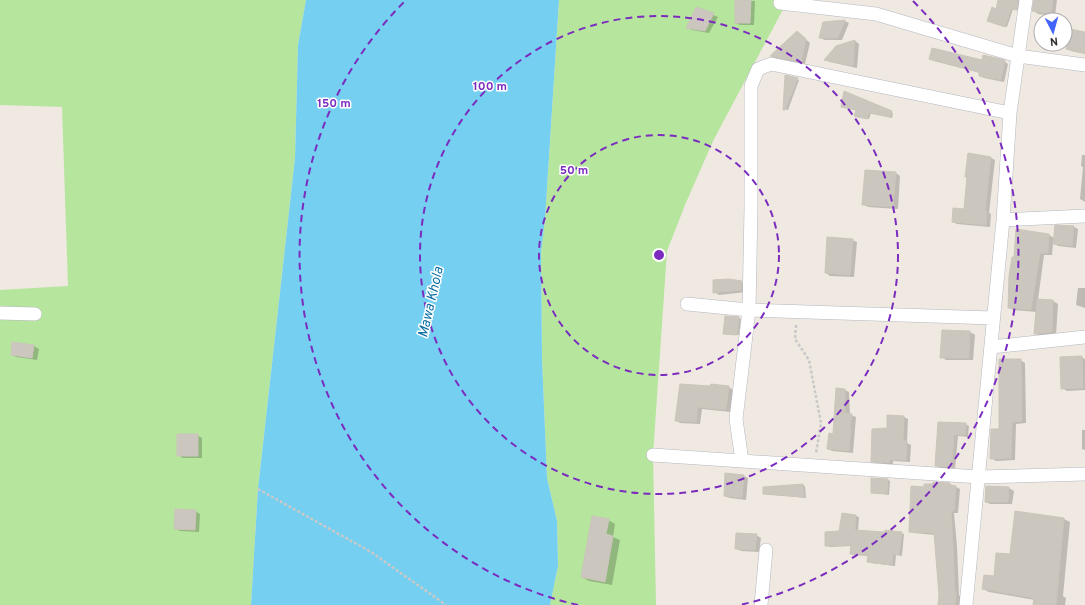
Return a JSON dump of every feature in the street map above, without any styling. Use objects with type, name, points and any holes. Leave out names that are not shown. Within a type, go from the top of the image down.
[{"type":"street","points":[[966,605],[1003,220],[1010,113],[1026,0]]},
{"type":"street","points":[[780,3],[876,14],[1018,56],[1085,65]]},
{"type":"street","points":[[742,461],[736,419],[749,310],[751,86],[758,69],[770,64],[1010,113]]},
{"type":"street","points":[[1003,220],[1085,216]]},
{"type":"street","points":[[687,304],[749,310],[993,318]]},
{"type":"street","points":[[0,313],[35,314]]},
{"type":"street","points":[[991,347],[1085,337]]},
{"type":"street","points":[[653,455],[979,477],[1085,474]]},
{"type":"street","points":[[761,605],[766,550]]},
{"type":"path","points":[[798,312],[795,339],[808,360],[821,423],[814,465]]},
{"type":"path","points":[[258,489],[370,552],[446,605]]},
{"type":"green space","points":[[0,0],[306,0],[298,45],[295,158],[258,489],[251,605],[0,605],[0,290],[68,286],[62,107],[0,105]]},
{"type":"green space","points":[[559,0],[788,0],[713,141],[667,251],[653,455],[656,605],[550,605],[558,566],[557,521],[547,478],[542,359],[541,253],[545,219]]},
{"type":"water","name":"Mawa Khola","points":[[306,0],[559,0],[545,219],[541,253],[542,359],[547,478],[557,521],[558,566],[550,605],[251,605],[258,489],[295,158],[298,45]]},
{"type":"building","points":[[735,0],[751,0],[750,23],[735,23]]},
{"type":"building","points":[[998,0],[1018,0],[1017,10],[1011,9],[1005,27],[987,21],[992,7],[996,9]]},
{"type":"building","points":[[1034,0],[1053,0],[1051,12],[1032,11]]},
{"type":"building","points":[[696,7],[714,13],[705,31],[686,28]]},
{"type":"building","points":[[845,20],[838,38],[819,38],[823,22]]},
{"type":"building","points":[[1073,30],[1085,32],[1085,53],[1073,50]]},
{"type":"building","points":[[797,31],[806,39],[801,62],[770,56]]},
{"type":"building","points":[[855,40],[853,66],[824,60],[836,46]]},
{"type":"building","points":[[932,48],[982,60],[983,55],[1005,60],[1001,80],[979,76],[979,72],[929,59]]},
{"type":"building","points":[[785,75],[798,78],[785,110],[783,110]]},
{"type":"building","points":[[844,91],[892,111],[890,117],[869,113],[867,119],[854,116],[856,110],[841,107]]},
{"type":"building","points":[[968,153],[991,157],[985,211],[987,211],[986,225],[952,222],[953,208],[964,209],[967,177],[965,177]]},
{"type":"building","points":[[865,170],[896,172],[893,207],[862,205]]},
{"type":"building","points":[[1055,225],[1074,226],[1072,246],[1053,244]]},
{"type":"building","points":[[1016,229],[1049,234],[1048,253],[1040,253],[1031,310],[1008,308],[1009,276],[1012,257],[1014,257]]},
{"type":"building","points":[[827,237],[853,239],[850,275],[825,273]]},
{"type":"building","points":[[729,279],[742,281],[741,290],[713,293],[713,280]]},
{"type":"building","points":[[1037,299],[1053,300],[1052,332],[1034,334]]},
{"type":"building","points":[[725,316],[739,317],[737,335],[723,334]]},
{"type":"building","points":[[942,330],[970,331],[969,358],[940,358]]},
{"type":"building","points":[[12,342],[34,345],[32,358],[11,355]]},
{"type":"building","points":[[1082,356],[1083,388],[1061,389],[1060,357]]},
{"type":"building","points":[[999,359],[1021,359],[1022,421],[1012,422],[1011,458],[990,459],[991,429],[999,429]]},
{"type":"building","points":[[680,384],[710,386],[711,384],[729,386],[726,410],[698,407],[696,422],[675,421]]},
{"type":"building","points":[[836,388],[845,389],[845,413],[852,414],[849,451],[827,449],[829,433],[833,434]]},
{"type":"building","points":[[887,415],[904,416],[903,441],[907,441],[906,460],[889,460],[889,463],[871,462],[872,429],[887,428]]},
{"type":"building","points":[[938,422],[966,423],[965,435],[954,435],[952,467],[935,466]]},
{"type":"building","points":[[177,434],[198,434],[198,456],[177,456]]},
{"type":"building","points":[[725,473],[744,475],[742,498],[724,496]]},
{"type":"building","points":[[871,478],[888,479],[887,494],[871,493]]},
{"type":"building","points":[[933,482],[950,483],[950,485],[956,486],[954,511],[951,511],[956,592],[955,605],[938,605],[939,595],[934,533],[909,532],[911,486],[924,487],[924,484],[933,484]]},
{"type":"building","points":[[803,484],[804,497],[763,494],[763,487]]},
{"type":"building","points":[[986,486],[1009,487],[1008,502],[985,502]]},
{"type":"building","points":[[175,509],[196,510],[195,530],[174,529]]},
{"type":"building","points":[[1015,511],[1064,518],[1056,605],[1033,605],[1034,598],[982,589],[984,575],[994,576],[996,553],[1010,554]]},
{"type":"building","points":[[842,513],[856,515],[855,530],[884,532],[885,530],[902,532],[899,555],[893,554],[892,565],[867,562],[868,555],[850,554],[851,545],[825,546],[825,532],[839,531]]},
{"type":"building","points":[[592,516],[609,519],[606,534],[613,536],[605,582],[581,577]]},
{"type":"building","points":[[736,533],[757,534],[755,550],[735,549]]}]
